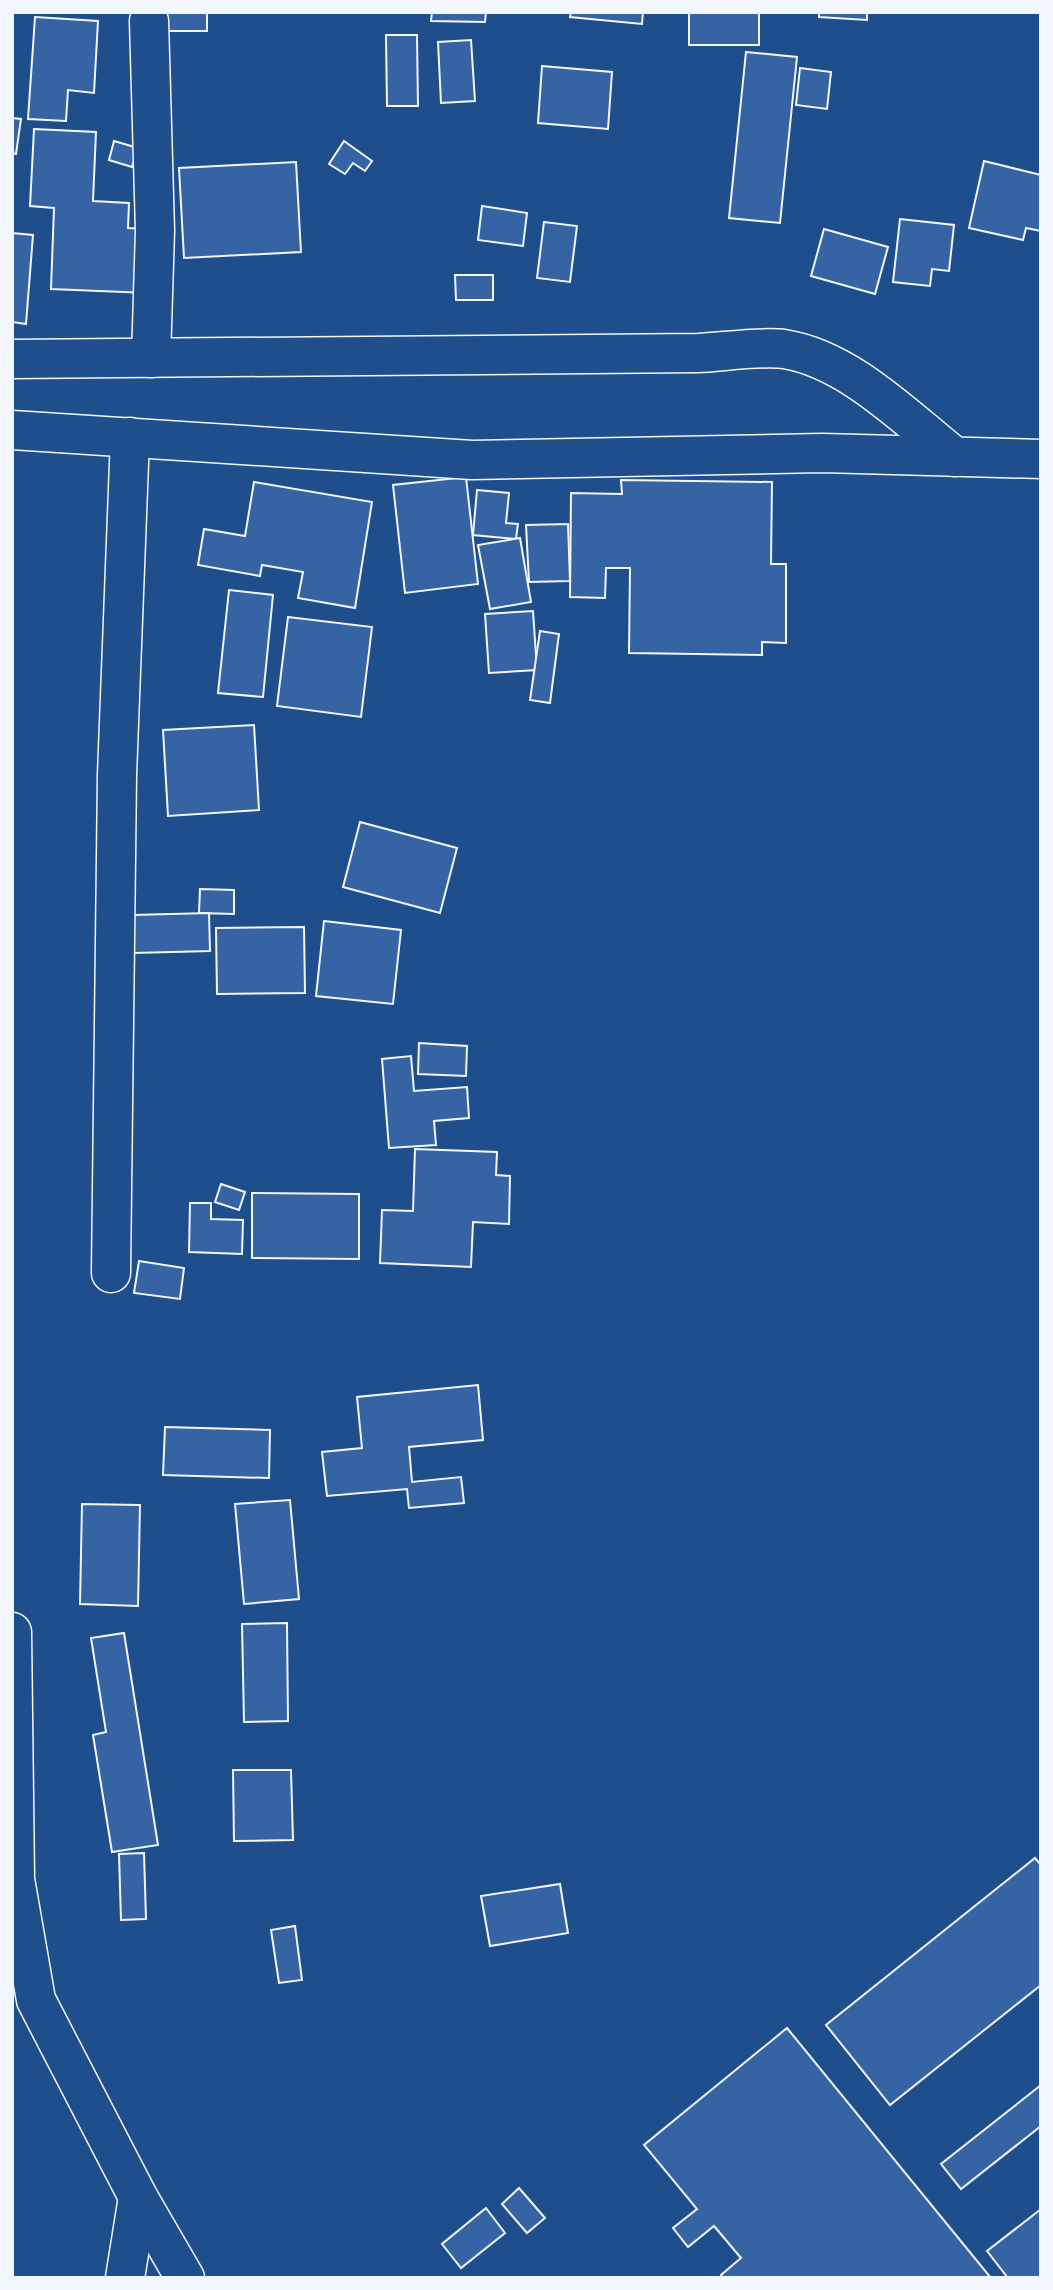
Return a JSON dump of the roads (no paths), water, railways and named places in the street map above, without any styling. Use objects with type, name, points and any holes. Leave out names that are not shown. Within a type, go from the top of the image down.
[{"type":"street","points":[[149,21],[155,231],[151,358]]},
{"type":"street","points":[[12,359],[698,353],[782,349],[824,360],[860,382],[955,457]]},
{"type":"street","points":[[12,430],[472,460],[822,453],[1041,459]]},
{"type":"street","points":[[111,1273],[117,775],[130,437]]},
{"type":"street","points":[[12,1632],[15,1880],[36,2000],[138,2197],[185,2278]]},
{"type":"street","points":[[125,2278],[138,2197]]}]
